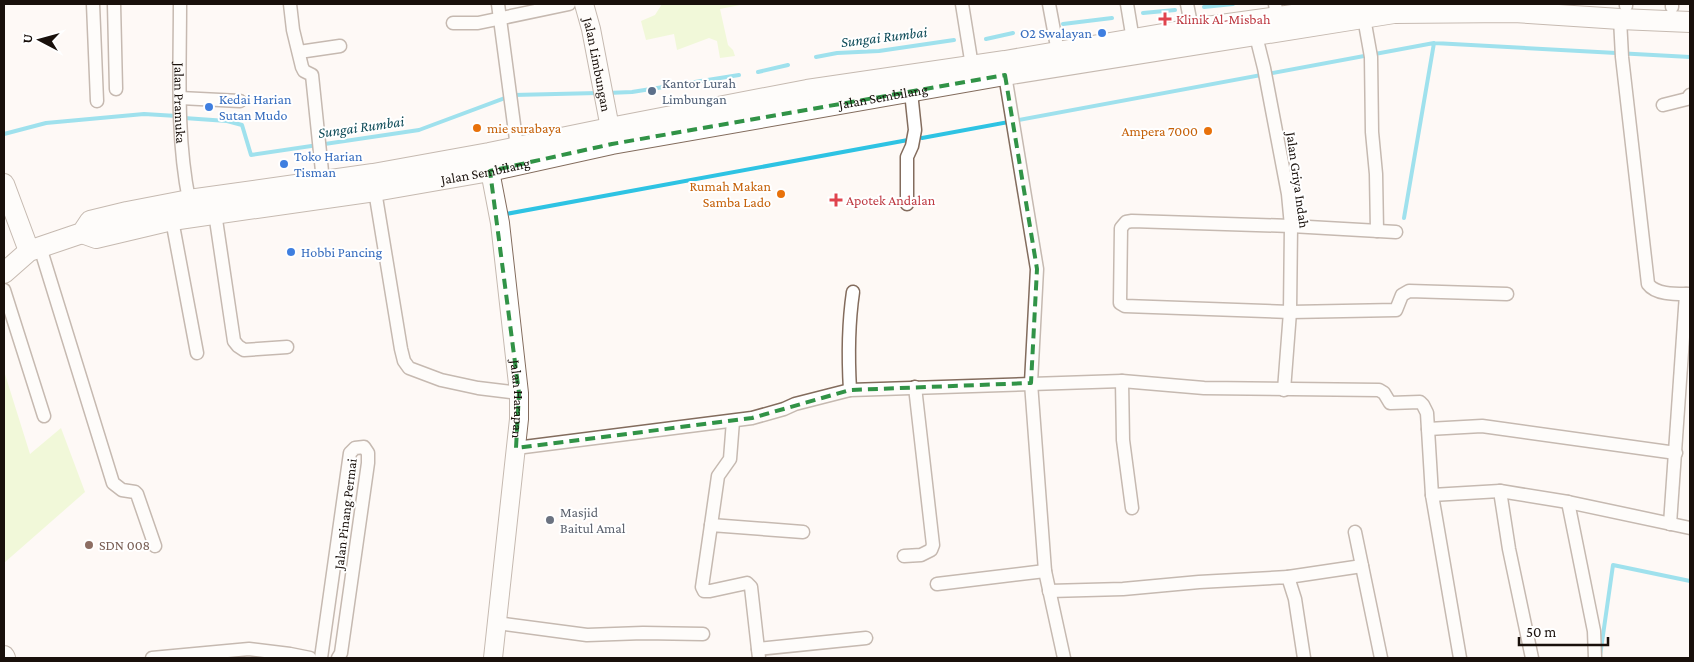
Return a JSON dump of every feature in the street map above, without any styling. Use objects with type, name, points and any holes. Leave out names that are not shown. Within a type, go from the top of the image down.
[{"type":"main road","name":"Jalan Sembilang","points":[[1593,4],[1690,22]]},
{"type":"main road","name":"Jalan Sembilang","points":[[4,273],[35,249],[89,231],[127,212],[190,200],[383,172],[807,90],[1134,40],[1276,10],[1333,6],[1394,13],[1624,10],[1678,7]]},
{"type":"main road","name":"Jalan Sembilang","points":[[89,231],[375,191],[490,171],[612,144],[814,108],[887,97],[1005,75],[1256,36],[1368,11]]},
{"type":"main road","points":[[4,184],[35,249]]},
{"type":"street","points":[[93,4],[97,102]]},
{"type":"street","points":[[114,4],[116,89]]},
{"type":"street","name":"Jalan Pramuka","points":[[180,4],[179,118],[184,171],[190,200]]},
{"type":"street","points":[[290,4],[293,30],[304,71],[312,75],[323,181]]},
{"type":"street","points":[[498,4],[517,147]]},
{"type":"street","points":[[454,22],[478,23],[569,4]]},
{"type":"street","name":"Jalan Limbungan","points":[[584,4],[591,29],[610,128]]},
{"type":"street","points":[[962,4],[972,66]]},
{"type":"street","points":[[1049,4],[1058,52]]},
{"type":"street","points":[[1127,4],[1134,40]]},
{"type":"street","points":[[1187,4],[1192,29]]},
{"type":"street","points":[[1624,10],[1621,44],[1622,57],[1648,284],[1657,291],[1688,294],[1670,524]]},
{"type":"street","points":[[1368,11],[1377,231]]},
{"type":"street","name":"Jalan Griya Indah","points":[[1256,36],[1288,194],[1291,226],[1290,312],[1284,390]]},
{"type":"street","points":[[299,52],[340,46]]},
{"type":"street","points":[[1005,75],[1037,269],[1031,383],[1045,571],[1064,658]]},
{"type":"street","points":[[907,204],[907,157],[912,146],[914,130],[910,92]]},
{"type":"street","points":[[1663,105],[1687,99],[1690,95]]},
{"type":"street","points":[[180,98],[240,101]]},
{"type":"street","name":"Jalan Harapan","points":[[490,171],[500,223],[519,392],[520,420],[493,658]]},
{"type":"street","points":[[375,191],[401,349],[404,361],[409,368],[450,382],[478,388],[519,392]]},
{"type":"street","points":[[214,213],[234,341],[244,350],[287,348]]},
{"type":"street","points":[[172,220],[197,353]]},
{"type":"street","points":[[1396,232],[1291,226],[1126,222],[1121,228],[1120,303],[1125,306],[1290,312],[1396,310],[1402,295],[1409,291],[1507,294]]},
{"type":"street","points":[[35,249],[113,483],[122,490],[137,494],[155,546]]},
{"type":"street","points":[[4,290],[44,416]]},
{"type":"street","points":[[850,390],[848,344],[853,292]]},
{"type":"street","points":[[1122,382],[1123,440],[1132,508]]},
{"type":"street","points":[[516,448],[752,418],[795,404],[850,390],[1031,383],[1122,382],[1204,388],[1379,390],[1384,393],[1390,403],[1420,402],[1427,414],[1432,495],[1460,658]]},
{"type":"street","points":[[904,556],[921,555],[931,550],[933,545],[915,387]]},
{"type":"street","points":[[733,421],[730,459],[718,476],[702,587],[704,591],[747,584],[751,587],[759,654],[866,638]]},
{"type":"street","points":[[1428,429],[1482,426],[1676,453]]},
{"type":"street","name":"Jalan Pinang Permai","points":[[321,658],[350,453],[355,448],[364,448],[368,453],[368,463],[341,653],[338,658]]},
{"type":"street","points":[[1432,495],[1500,491],[1568,502],[1690,528]]},
{"type":"street","points":[[1500,491],[1509,549],[1532,658]]},
{"type":"street","points":[[1568,502],[1594,631],[1595,658]]},
{"type":"street","points":[[711,525],[803,532]]},
{"type":"street","points":[[1355,532],[1381,658]]},
{"type":"street","points":[[338,544],[357,547]]},
{"type":"street","points":[[1049,590],[1123,589],[1288,577],[1362,566]]},
{"type":"street","points":[[938,584],[1045,571]]},
{"type":"street","points":[[1288,577],[1295,598],[1304,658]]},
{"type":"street","points":[[497,624],[587,635],[643,633],[702,634]]},
{"type":"street","points":[[152,658],[249,649],[310,658]]},
{"type":"highlighted area","points":[[1005,75],[1037,269],[1031,383],[850,390],[752,418],[516,448],[519,393],[490,171],[612,144]]},
{"type":"green space","points":[[662,4],[745,4],[720,9],[728,45],[733,50],[735,56],[720,58],[717,41],[709,38],[677,50],[674,34],[646,40],[641,21],[655,15]]},
{"type":"green space","points":[[4,371],[30,454],[61,428],[85,492],[4,563]]},
{"type":"waterway","name":"Sungai Rumbai","points":[[1204,7],[1233,4]]},
{"type":"waterway","name":"Sungai Rumbai","points":[[1143,13],[1175,10]]},
{"type":"waterway","name":"Sungai Rumbai","points":[[1063,24],[1112,18]]},
{"type":"waterway","name":"Sungai Rumbai","points":[[986,39],[1013,33]]},
{"type":"waterway","name":"Sungai Rumbai","points":[[816,57],[837,53],[879,51],[954,40]]},
{"type":"waterway","points":[[922,138],[1434,43],[1690,57]]},
{"type":"waterway","points":[[1404,218],[1434,43]]},
{"type":"waterway","name":"Sungai Rumbai","points":[[758,72],[788,65]]},
{"type":"waterway","name":"Sungai Rumbai","points":[[607,93],[632,92],[739,75]]},
{"type":"waterway","name":"Sungai Rumbai","points":[[184,118],[227,121],[242,125],[251,155],[419,130],[513,95],[598,93]]},
{"type":"waterway","name":"Sungai Rumbai","points":[[4,134],[46,123],[144,114],[177,116]]},
{"type":"waterway","points":[[506,214],[908,140]]},
{"type":"waterway","points":[[1600,656],[1613,565],[1690,581]]},
{"type":"place","name":"Klinik Al-Misbah","points":[[1165,19]]},
{"type":"place","name":"O2 Swalayan","points":[[1102,33]]},
{"type":"place","name":"Kantor Lurah Limbungan","points":[[652,91]]},
{"type":"place","name":"Kedai Harian Sutan Mudo","points":[[209,107]]},
{"type":"place","name":"mie surabaya","points":[[477,128]]},
{"type":"place","name":"Ampera 7000","points":[[1208,131]]},
{"type":"place","name":"Toko Harian Tisman","points":[[284,164]]},
{"type":"place","name":"Rumah Makan Samba Lado","points":[[781,194]]},
{"type":"place","name":"Apotek Andalan","points":[[836,200]]},
{"type":"place","name":"Hobbi Pancing","points":[[291,252]]},
{"type":"place","name":"Masjid Baitul Amal","points":[[550,520]]},
{"type":"place","name":"SDN 008","points":[[89,545]]}]
